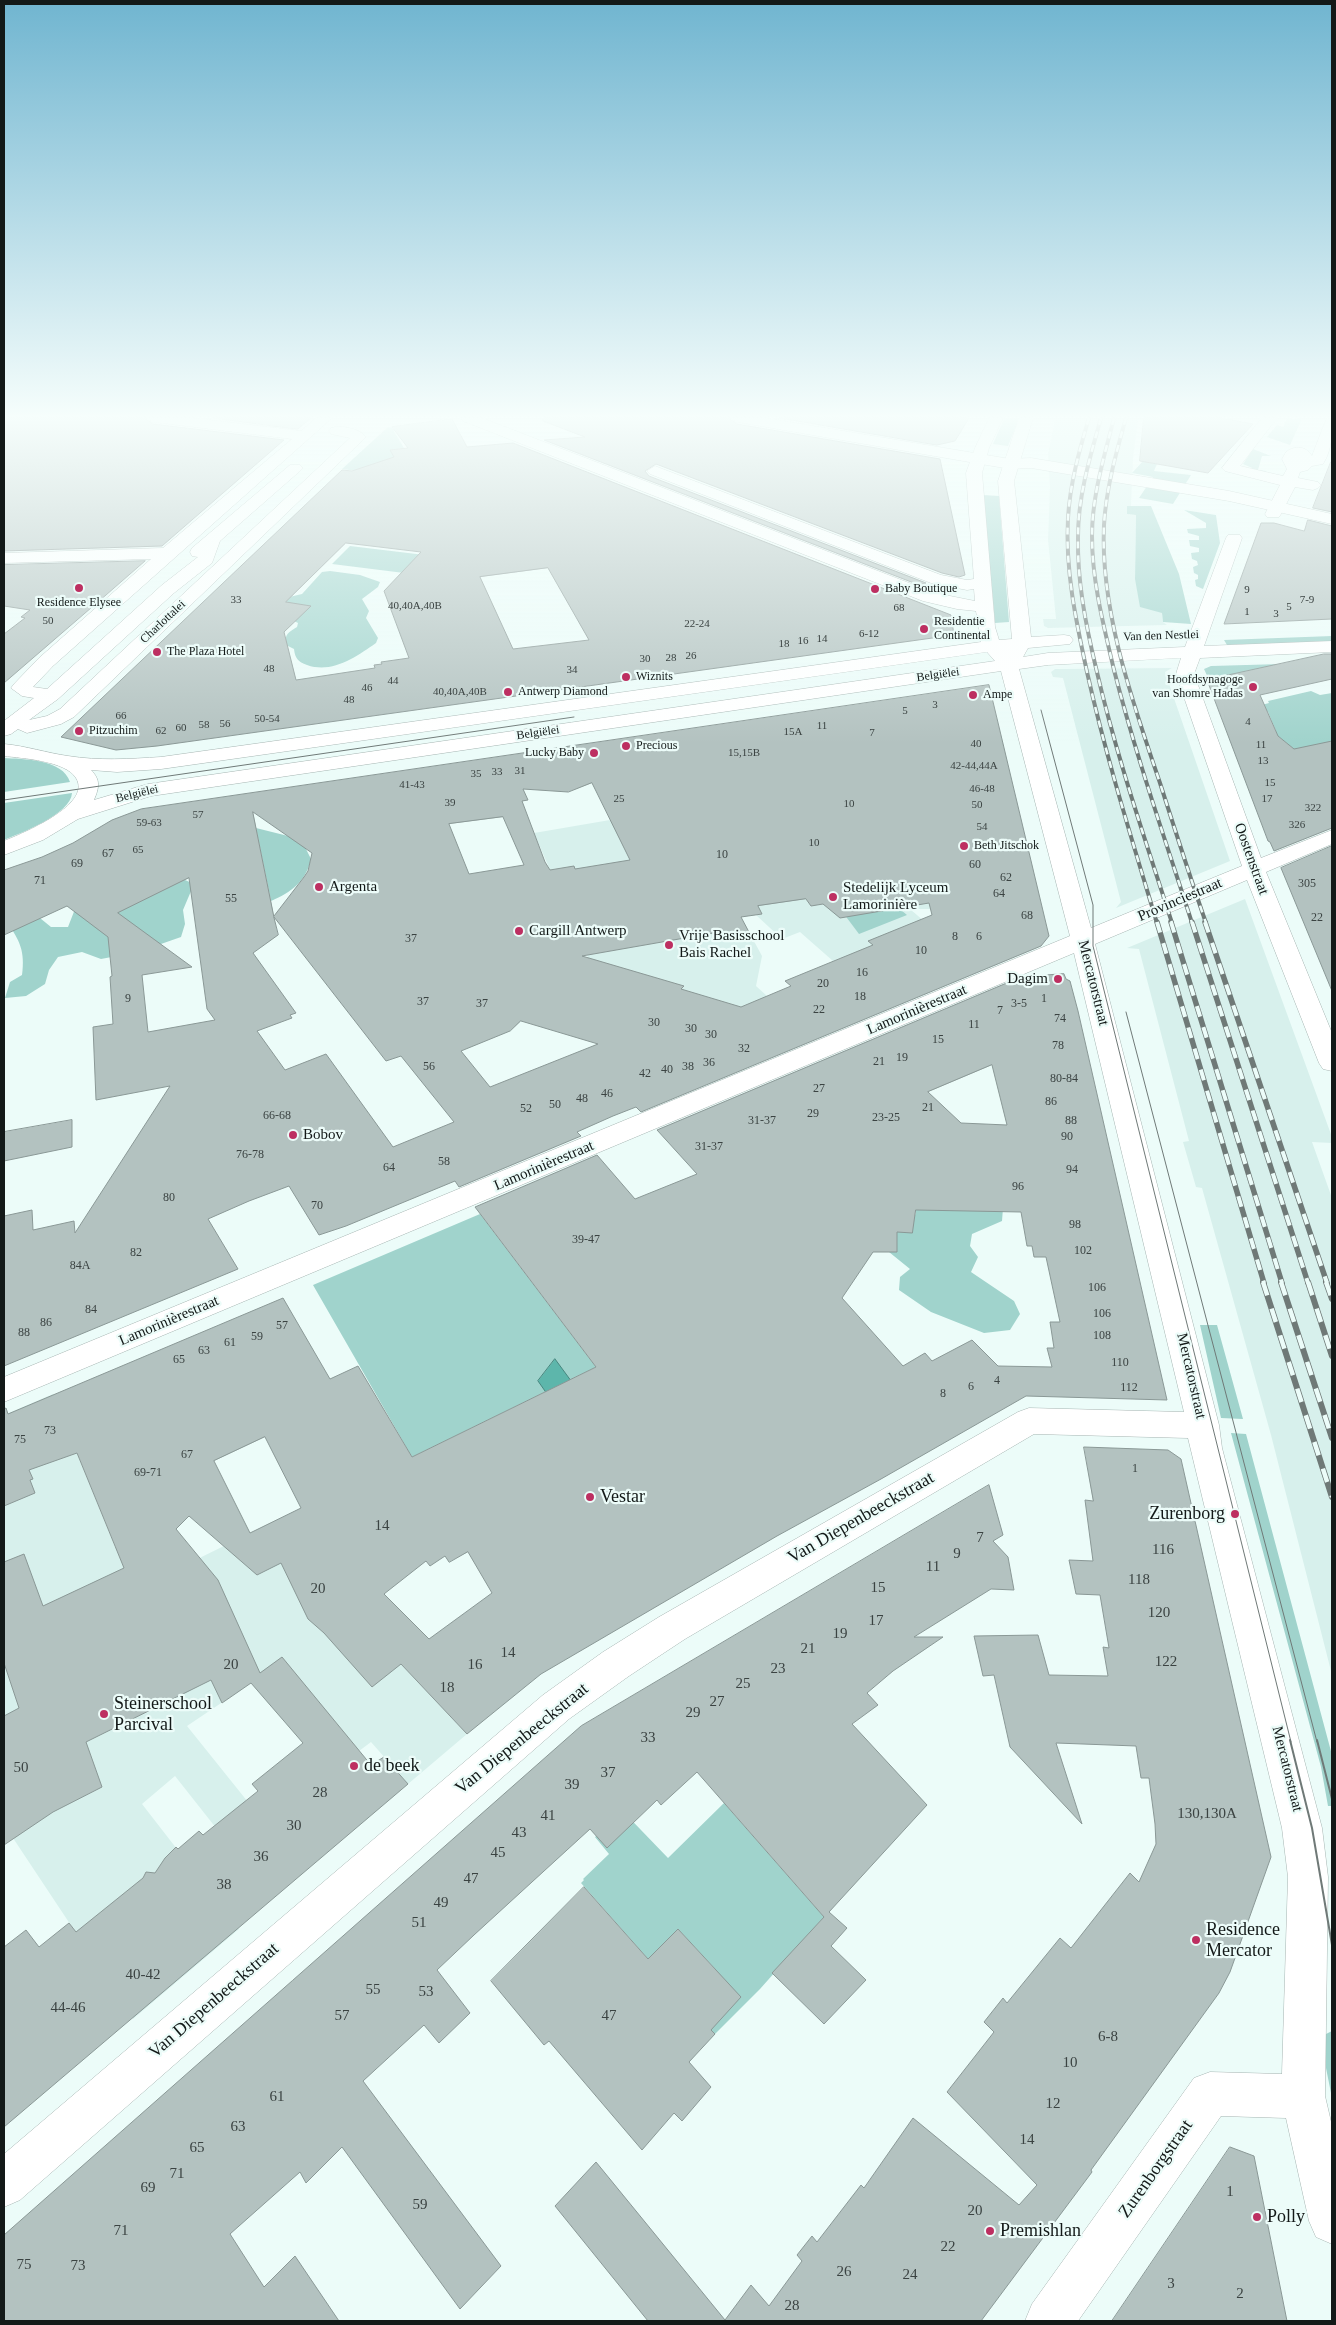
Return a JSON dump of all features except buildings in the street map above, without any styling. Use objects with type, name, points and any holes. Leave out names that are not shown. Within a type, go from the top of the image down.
[{"type":"street","points":[[44,702],[21,688],[23,683],[199,526]]},
{"type":"street","name":"Charlottalei","points":[[229,526],[180,568],[168,589],[44,702],[28,720],[27,727],[54,720],[67,713],[264,526]]},
{"type":"street","points":[[745,526],[929,597],[957,604],[984,607]]},
{"type":"street","points":[[799,526],[936,579],[967,585],[982,582]]},
{"type":"street","points":[[978,526],[984,607],[991,646],[1010,665],[1022,643],[1010,526]]},
{"type":"street","points":[[782,541],[808,530]]},
{"type":"street","name":"Oostenstraat","points":[[1234,538],[1185,674],[1254,869],[1332,1063]]},
{"type":"street","points":[[4,558],[168,553]]},
{"type":"street","name":"Van den Nestlei","points":[[1010,665],[1197,638],[1332,630]]},
{"type":"street","name":"Van den Nestlei","points":[[1141,637],[1197,638],[1332,646]]},
{"type":"street","points":[[991,646],[1085,640]]},
{"type":"street","name":"Belgiëlei","points":[[4,750],[40,753],[67,762],[117,766],[160,762],[991,646]]},
{"type":"street","name":"Belgiëlei","points":[[69,814],[148,790],[1010,665]]},
{"type":"street","name":"Mercatorstraat","points":[[1010,665],[1083,941],[1204,1425],[1206,1448],[1302,1828],[1308,1877],[1303,2096],[1332,2221]]},
{"type":"street","name":"Charlottalei","points":[[4,730],[44,702]]},
{"type":"street","points":[[27,727],[30,741],[40,753]]},
{"type":"street","name":"Belgiëlei","points":[[4,848],[34,836],[69,814],[84,801],[88,788],[84,776],[67,762]]},
{"type":"street","name":"Provinciestraat","points":[[1083,941],[1332,836]]},
{"type":"street","name":"Lamorinièrestraat","points":[[4,1390],[1083,941]]},
{"type":"street","name":"Van Diepenbeeckstraat","points":[[4,2184],[556,1706],[672,1628],[1029,1421],[1204,1425]]},
{"type":"street","name":"Zurenborgstraat","points":[[1049,2321],[1210,2094],[1303,2096]]},
{"type":"shaded area","points":[[986,526],[1001,526],[1009,622],[995,623]]},
{"type":"shaded area","points":[[1049,526],[1136,526],[1135,579],[1162,613],[1163,622],[1167,625],[1048,628],[1044,626],[1043,619],[1056,619],[1048,540]]},
{"type":"shaded area","points":[[1136,526],[1159,526],[1179,574],[1191,624],[1163,622],[1162,613],[1140,607],[1135,579]]},
{"type":"shaded area","points":[[1218,526],[1220,543],[1203,589],[1196,586],[1195,580],[1198,579],[1198,575],[1194,573],[1193,567],[1198,565],[1197,561],[1192,559],[1191,553],[1199,552],[1199,548],[1190,546],[1189,540],[1199,540],[1199,536],[1188,533],[1187,529]]},
{"type":"shaded area","points":[[350,546],[458,559],[436,577],[332,564]]},
{"type":"shaded area","points":[[330,571],[360,575],[380,582],[378,587],[362,599],[369,611],[366,618],[378,638],[376,643],[343,663],[335,666],[316,667],[299,661],[294,649],[286,645],[286,636],[297,627],[298,623],[288,618],[285,598],[302,594],[322,572]]},
{"type":"shaded area","points":[[1332,636],[1332,642],[1227,645],[1224,640]]},
{"type":"shaded area","points":[[1281,664],[1209,680],[1204,669],[1211,666]]},
{"type":"shaded area","points":[[1172,668],[1165,672],[1230,861],[1116,908],[1121,902],[1063,678],[1053,677],[1051,672],[1055,669]]},
{"type":"shaded area","points":[[1311,691],[1320,695],[1332,693],[1332,741],[1300,754],[1274,733],[1276,731],[1268,712],[1258,706],[1269,703],[1268,701]]},
{"type":"shaded area","points":[[4,758],[31,760],[51,765],[66,774],[70,782],[4,792]]},
{"type":"shaded area","points":[[72,793],[69,801],[55,815],[33,828],[4,840],[4,803]]},
{"type":"shaded area","points":[[677,804],[945,909],[910,909],[932,928],[833,961],[800,932],[782,939],[756,915],[741,917],[762,956],[756,986],[810,1035],[590,962],[534,833],[610,820]]},
{"type":"shaded area","points":[[256,828],[292,837],[305,847],[311,859],[302,880],[292,890],[271,901]]},
{"type":"shaded area","points":[[176,876],[194,884],[183,910],[185,924],[181,937],[138,952],[101,959],[82,952],[58,957],[49,970],[45,984],[26,996],[5,998],[10,982],[22,975],[23,967],[20,947],[7,922],[35,914],[51,927],[68,927],[75,909]]},
{"type":"shaded area","points":[[1245,899],[1332,1137],[1332,1143],[1312,1142],[1332,1198],[1332,1675],[1271,1435],[1202,1188],[1196,1187],[1183,1142],[1189,1141],[1139,949],[1127,948]]},
{"type":"shaded area","points":[[889,900],[907,915],[859,934],[844,914]]},
{"type":"shaded area","points":[[915,1201],[1003,1208],[1002,1221],[972,1234],[970,1246],[978,1257],[971,1272],[1014,1301],[1020,1314],[1010,1330],[984,1333],[931,1312],[899,1290],[900,1277],[910,1269],[889,1252],[900,1224],[912,1221],[916,1213]]},
{"type":"shaded area","points":[[480,1214],[596,1367],[412,1457],[313,1285]]},
{"type":"shaded area","points":[[1200,1325],[1217,1325],[1243,1419],[1221,1418]]},
{"type":"shaded area","points":[[555,1359],[577,1389],[552,1401],[538,1381]]},
{"type":"shaded area","name":"Steinerschool Parcival","points":[[53,1394],[115,1547],[146,1533],[165,1575],[301,1508],[401,1664],[467,1734],[408,1784],[371,1742],[359,1751],[332,1718],[301,1741],[251,1683],[187,1726],[252,1807],[235,1852],[175,1776],[142,1804],[239,1929],[133,2019],[13,1838],[4,1844],[4,1415]]},
{"type":"shaded area","points":[[1231,1433],[1246,1434],[1332,1755],[1332,1806],[1328,1806],[1321,1767]]},
{"type":"shaded area","points":[[614,1802],[668,1858],[724,1803],[824,1917],[760,1989],[715,2034],[711,2030],[716,1970],[678,1929],[648,1959],[581,1883],[609,1854],[595,1837],[610,1823]]},
{"type":"shaded area","points":[[1332,2031],[1332,2098],[1326,2068],[1324,2035]]},
{"type":"tram line","points":[[1041,710],[1093,905],[1093,946],[1291,1742]]},
{"type":"tram line","points":[[4,800],[574,717]]},
{"type":"tram line","points":[[1126,1012],[1317,1742]]},
{"type":"tram line","points":[[1290,1740],[1312,1828],[1332,1945]]},
{"type":"tram line","points":[[1317,1740],[1332,1799]]},
{"type":"railway","points":[[1068,526],[1068,557],[1072,595],[1087,672],[1102,735],[1157,923]]},
{"type":"railway","points":[[1079,526],[1079,570],[1092,652],[1131,797],[1172,923]]},
{"type":"railway","points":[[1093,526],[1096,587],[1114,670],[1151,797],[1192,923]]},
{"type":"railway","points":[[1104,526],[1107,590],[1120,656],[1139,721],[1206,923]]},
{"type":"railway","points":[[1157,922],[1264,1283]]},
{"type":"railway","points":[[1171,922],[1282,1283]]},
{"type":"railway","points":[[1192,922],[1308,1283]]},
{"type":"railway","points":[[1205,922],[1327,1283]]},
{"type":"railway","points":[[1263,1282],[1332,1497]]},
{"type":"railway","points":[[1281,1282],[1332,1438]]},
{"type":"railway","points":[[1308,1282],[1332,1356]]},
{"type":"railway","points":[[1326,1282],[1332,1299]]},
{"type":"place","name":"Residence Elysee","points":[[79,588]]},
{"type":"place","name":"Baby Boutique","points":[[875,589]]},
{"type":"place","name":"Residentie Continental","points":[[924,629]]},
{"type":"place","name":"The Plaza Hotel","points":[[157,652]]},
{"type":"place","name":"Wiznits","points":[[626,677]]},
{"type":"place","name":"Hoofdsynagoge van Shomre Hadas","points":[[1253,687]]},
{"type":"place","name":"Antwerp Diamond","points":[[508,692]]},
{"type":"place","name":"Ampe","points":[[973,695]]},
{"type":"place","name":"Pitzuchim","points":[[79,731]]},
{"type":"place","name":"Precious","points":[[626,746]]},
{"type":"place","name":"Lucky Baby","points":[[594,753]]},
{"type":"place","name":"Beth Jitschok","points":[[964,846]]},
{"type":"place","name":"Argenta","points":[[319,887]]},
{"type":"place","name":"Stedelijk Lyceum Lamorinière","points":[[833,897]]},
{"type":"place","name":"Cargill Antwerp","points":[[519,931]]},
{"type":"place","name":"Vrije Basisschool Bais Rachel","points":[[669,945]]},
{"type":"place","name":"Dagim","points":[[1058,979]]},
{"type":"place","name":"Bobov","points":[[293,1135]]},
{"type":"place","name":"Vestar","points":[[590,1497]]},
{"type":"place","name":"Zurenborg","points":[[1235,1514]]},
{"type":"place","name":"Steinerschool Parcival","points":[[104,1714]]},
{"type":"place","name":"de beek","points":[[354,1766]]},
{"type":"place","name":"Residence Mercator","points":[[1196,1940]]},
{"type":"place","name":"Polly","points":[[1257,2217]]},
{"type":"place","name":"Premishlan","points":[[990,2231]]}]
